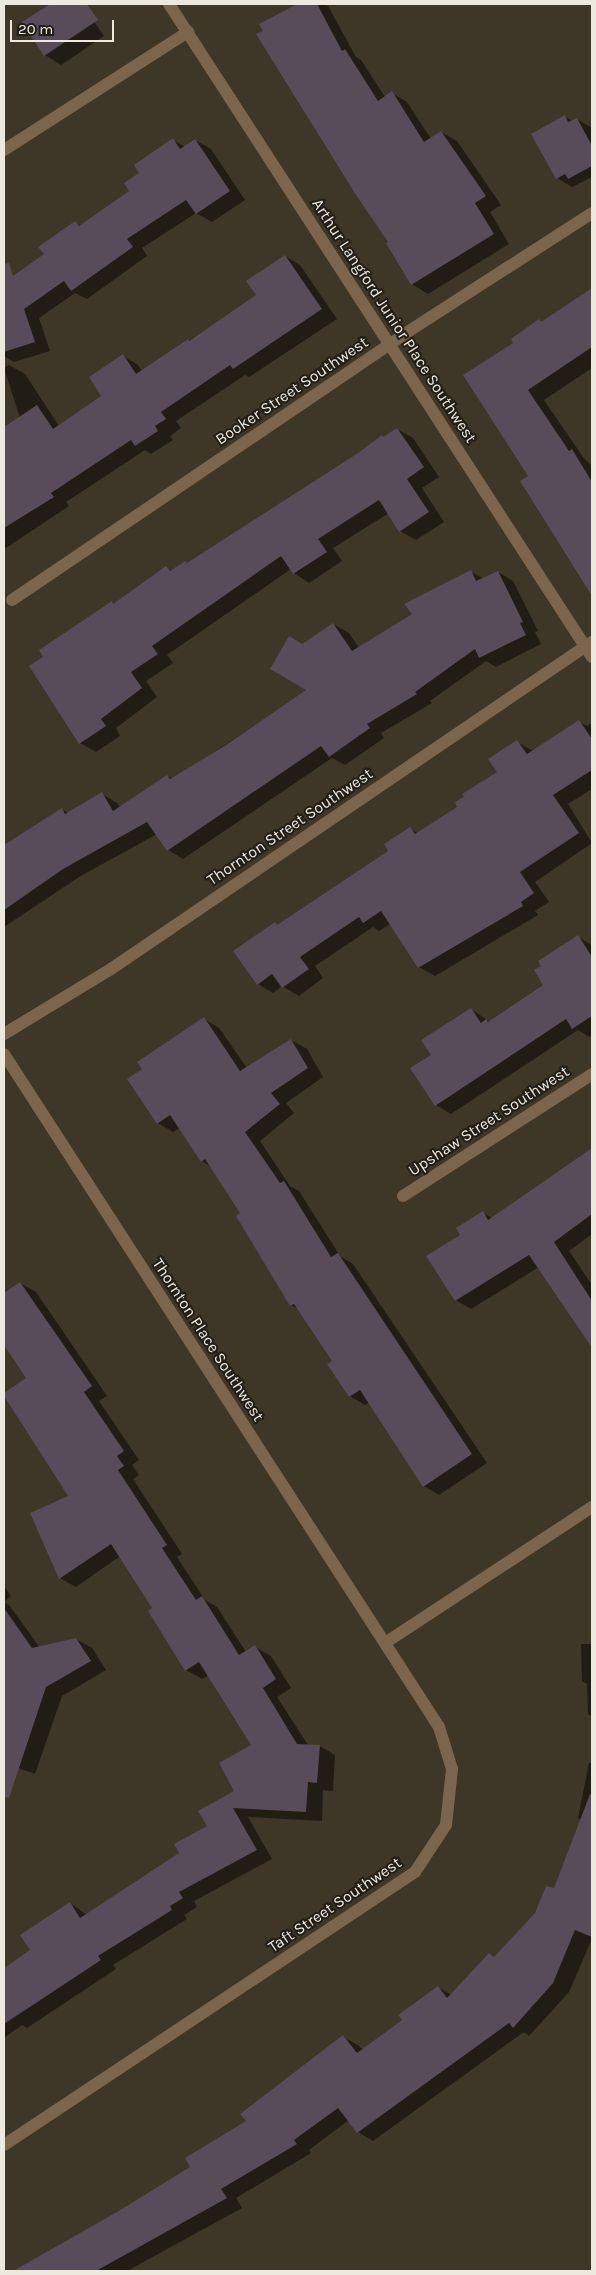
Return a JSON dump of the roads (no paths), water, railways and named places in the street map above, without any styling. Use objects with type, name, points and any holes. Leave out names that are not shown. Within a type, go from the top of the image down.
[{"type":"street","name":"Arthur Langford Junior Place Southwest","points":[[170,4],[590,648]]},
{"type":"street","points":[[4,150],[188,32]]},
{"type":"street","name":"Booker Street Southwest","points":[[12,600],[390,344],[592,213]]},
{"type":"street","name":"Thornton Street Southwest","points":[[4,1034],[110,969],[590,648]]},
{"type":"street","name":"Thornton Place Southwest","points":[[4,1054],[385,1643]]},
{"type":"street","name":"Upshaw Street Southwest","points":[[402,1196],[592,1074]]},
{"type":"street","points":[[385,1643],[592,1508]]},
{"type":"street","name":"Taft Street Southwest","points":[[4,2146],[415,1872],[446,1825],[452,1769],[439,1727],[385,1643]]}]
